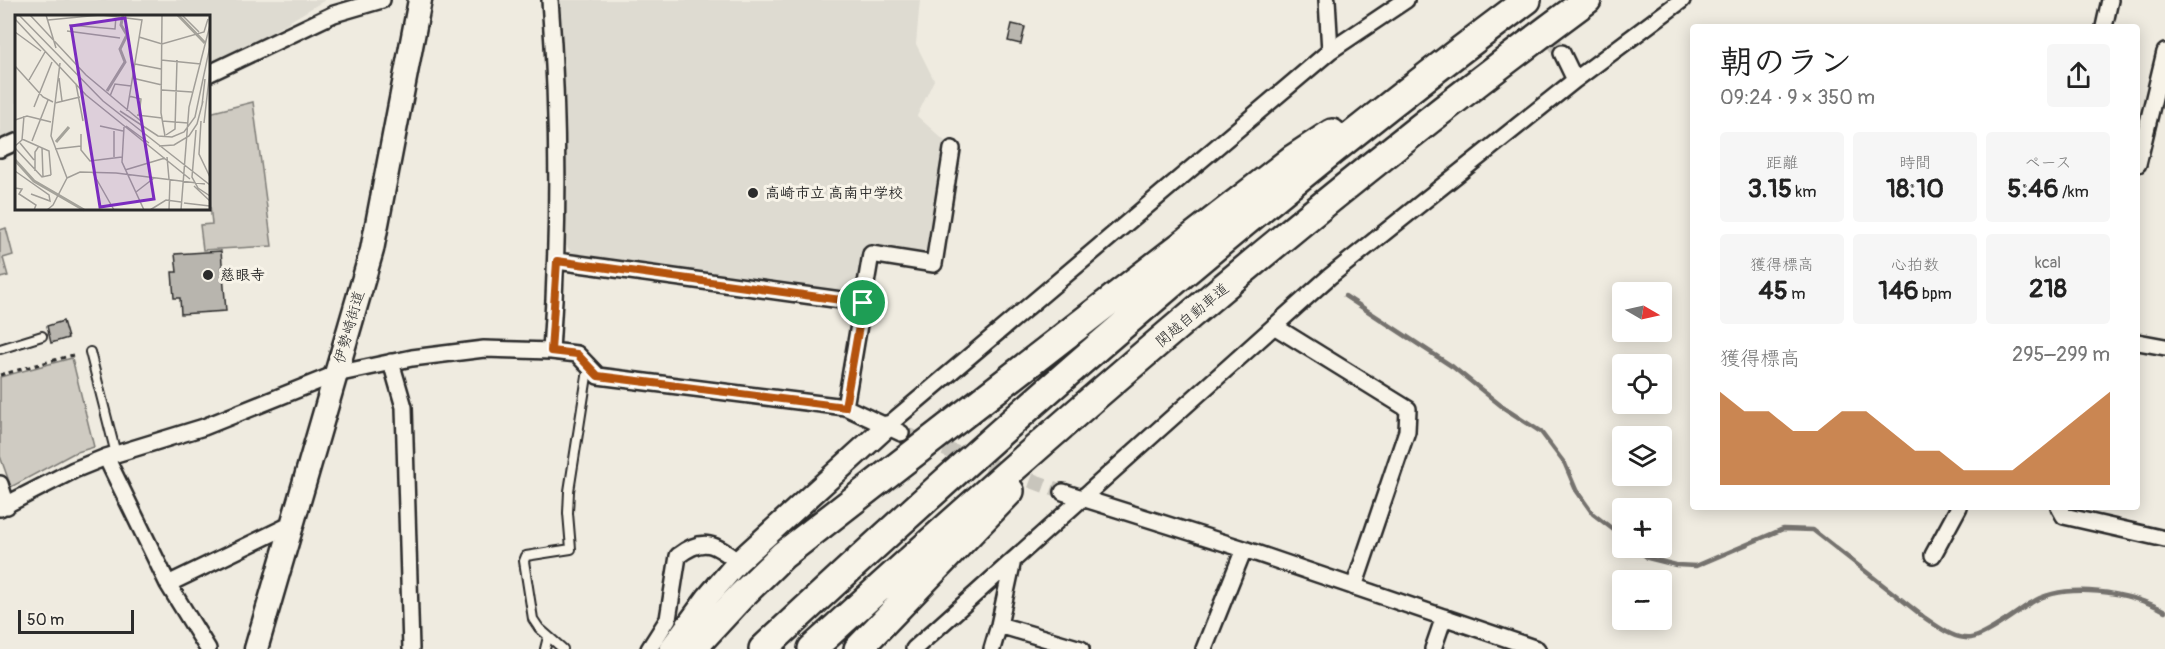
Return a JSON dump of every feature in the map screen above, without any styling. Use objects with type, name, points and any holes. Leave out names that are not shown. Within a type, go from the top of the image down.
[{"type":"highway","points":[[763,649],[945,481],[1231,233],[1527,0]]},
{"type":"highway","name":"関越自動車道","points":[[812,649],[970,505],[1341,190],[1507,59],[1587,0]]},
{"type":"highway","points":[[692,649],[783,555],[1294,158],[1481,34]]},
{"type":"highway","points":[[858,649],[1139,360]]},
{"type":"main road","name":"伊勢崎街道","points":[[256,649],[372,250],[420,0]]},
{"type":"street","points":[[210,73],[334,14],[382,0]]},
{"type":"street","points":[[550,0],[556,79],[557,261],[551,351]]},
{"type":"street","points":[[1327,0],[1330,51]]},
{"type":"street","points":[[670,649],[708,597],[738,562],[1330,51],[1406,0]]},
{"type":"street","points":[[914,649],[1329,277],[1575,80],[1682,0]]},
{"type":"street","points":[[2105,24],[2110,0]]},
{"type":"street","points":[[2140,156],[2165,52]]},
{"type":"street","points":[[1562,53],[1575,80]]},
{"type":"street","points":[[0,149],[15,142]]},
{"type":"street","points":[[845,407],[871,254],[934,264],[952,149]]},
{"type":"street","points":[[557,261],[863,303]]},
{"type":"street","points":[[1274,326],[1408,409],[1407,431],[1354,587]]},
{"type":"street","points":[[2140,342],[2165,347]]},
{"type":"street","points":[[0,484],[3,507],[74,470],[111,455],[204,428],[336,374],[412,358],[484,349],[577,354],[598,376],[845,407],[893,430]]},
{"type":"street","points":[[391,362],[404,407],[411,649]]},
{"type":"street","points":[[111,455],[168,584],[208,649]]},
{"type":"street","points":[[1063,492],[1244,549],[1538,649]]},
{"type":"street","points":[[1933,555],[1957,510]]},
{"type":"street","points":[[2061,510],[2064,516],[2165,539]]},
{"type":"street","points":[[168,584],[294,523]]},
{"type":"street","points":[[649,649],[668,619],[678,556],[697,544],[707,544],[718,546],[738,562]]},
{"type":"street","points":[[1204,649],[1244,549]]},
{"type":"street","points":[[992,649],[1013,560]]},
{"type":"street","points":[[1433,649],[1444,617]]},
{"type":"street","points":[[999,625],[1081,649]]},
{"type":"lane","points":[[0,349],[42,336]]},
{"type":"lane","points":[[90,352],[111,455]]},
{"type":"lane","points":[[563,649],[539,628],[533,619],[524,561],[526,556],[571,549],[568,513],[570,482],[587,376],[591,369]]},
{"type":"lane","points":[[545,649],[548,637]]},
{"type":"path","points":[[0,375],[73,355]]},
{"type":"shaded area","points":[[0,0],[325,0],[267,35],[210,64],[210,15],[15,15],[15,133],[0,140]]},
{"type":"shaded area","name":"高崎市立 高南中学校","points":[[559,0],[920,0],[916,44],[934,80],[917,116],[947,143],[931,253],[926,257],[866,248],[858,290],[849,296],[574,256],[565,244],[566,103]]},
{"type":"shaded area","points":[[253,102],[272,246],[203,250],[200,225],[212,224],[210,113]]},
{"type":"shaded area","points":[[6,228],[13,255],[3,258],[8,276],[0,278],[0,230]]},
{"type":"shaded area","points":[[72,358],[94,447],[74,453],[11,487],[0,456],[0,377]]},
{"type":"building","points":[[1012,24],[1025,27],[1021,44],[1008,41]]},
{"type":"building","points":[[221,251],[226,311],[181,314],[180,298],[174,298],[172,272],[177,272],[175,254]]},
{"type":"building","points":[[63,321],[68,338],[51,343],[47,326]]},
{"type":"waterway","points":[[1345,296],[1453,367],[1504,408],[1541,432],[1565,464],[1576,490],[1593,514],[1612,529]]},
{"type":"waterway","points":[[1648,558],[1676,565],[1696,566],[1783,529],[1813,530],[1925,618],[1947,632],[1965,638],[1985,633],[2031,603],[2061,592],[2117,594],[2151,604],[2165,611]]},
{"type":"tunnel","points":[[1521,0],[1562,53]]},
{"type":"tunnel","points":[[901,433],[1063,492]]},
{"type":"place","name":"高崎市立 高南中学校","points":[[753,193]]},
{"type":"place","name":"慈眼寺","points":[[208,275]]},
{"type":"route","points":[[557,261],[863,303],[845,407],[598,376],[577,354],[551,351],[557,261]]}]
